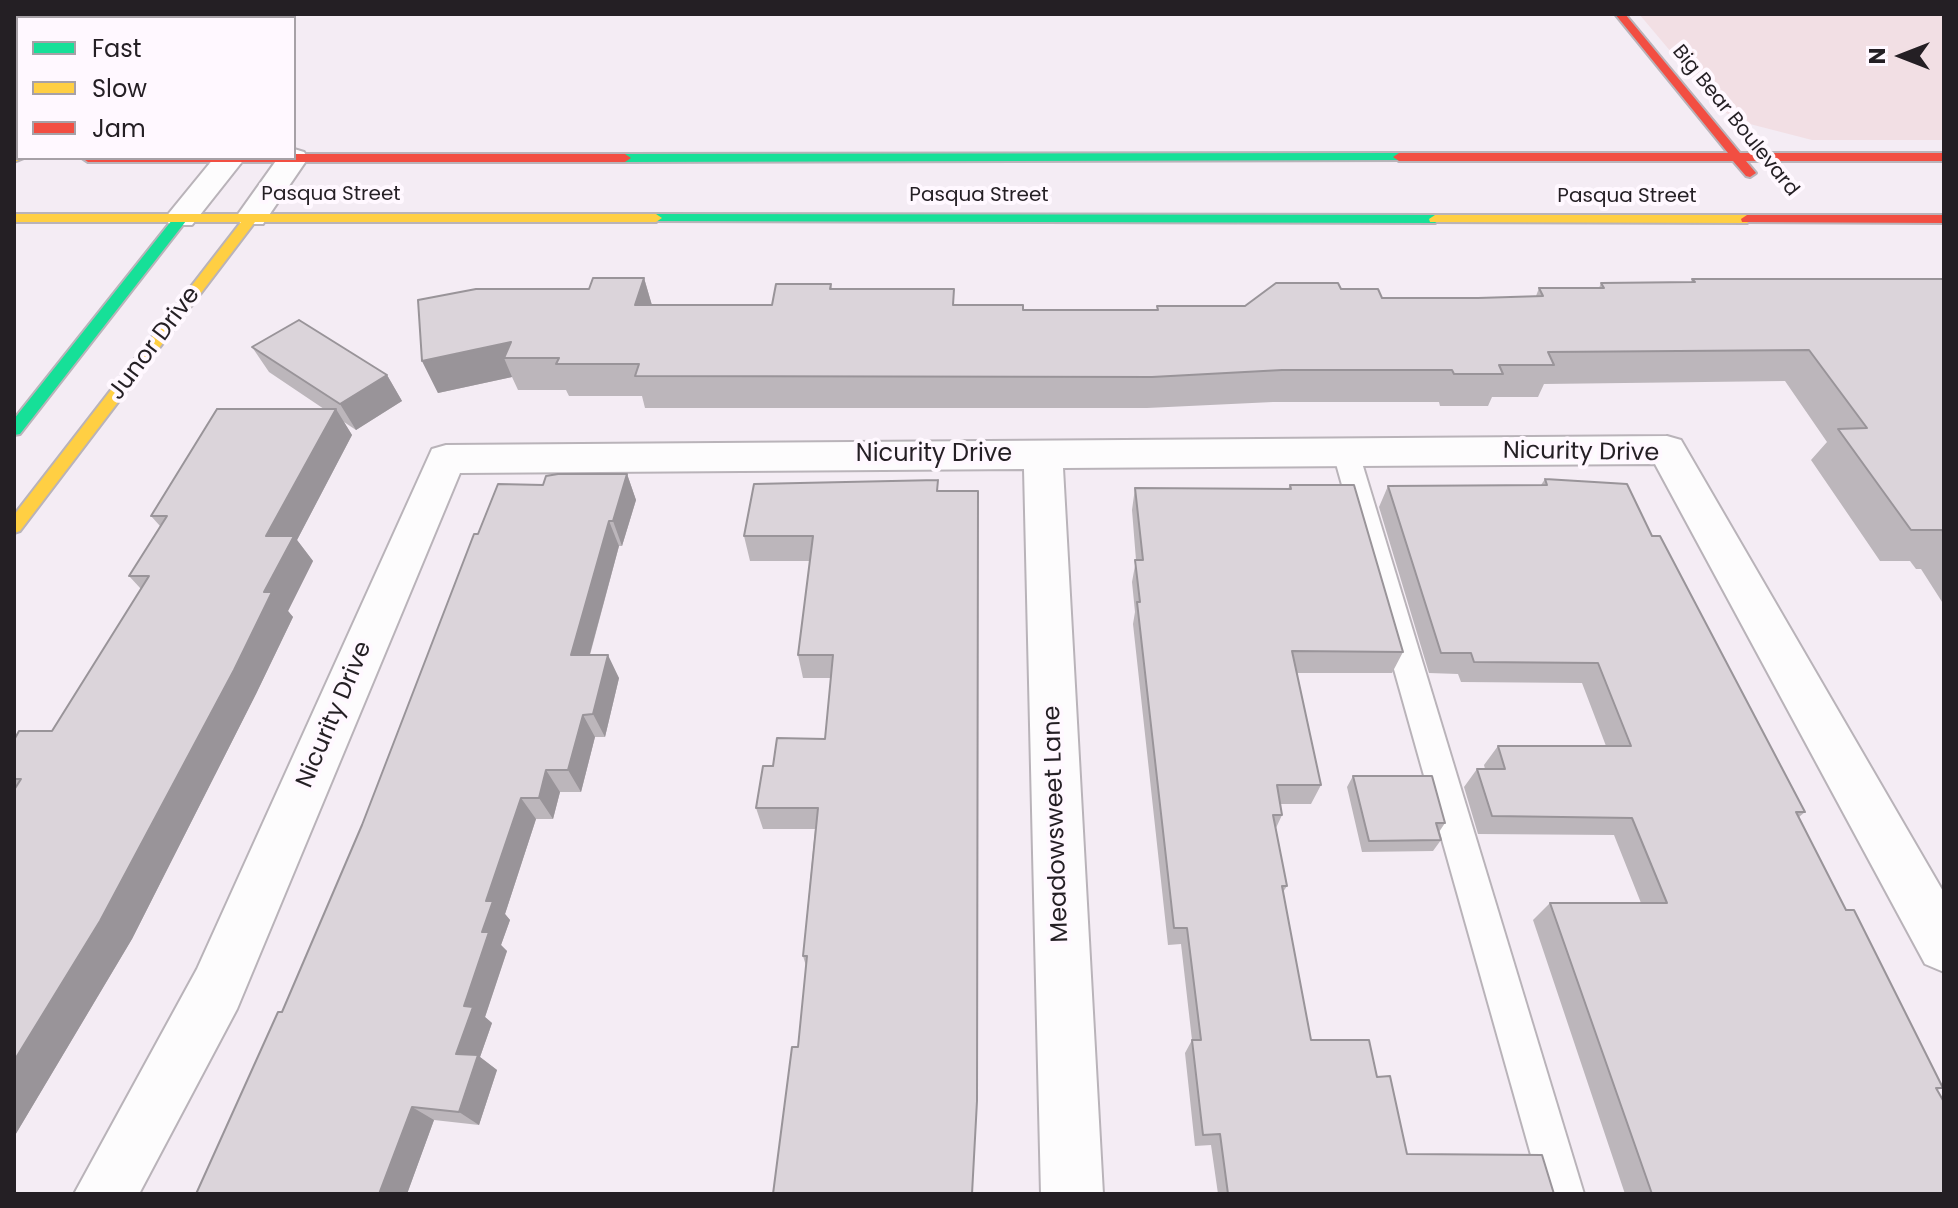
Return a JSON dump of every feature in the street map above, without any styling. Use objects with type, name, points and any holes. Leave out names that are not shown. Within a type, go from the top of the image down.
[{"type":"main road","name":"Big Bear Boulevard","points":[[1620,14],[1786,219]]},
{"type":"main road","name":"Pasqua Street","points":[[296,158],[1944,157]]},
{"type":"main road","name":"Junor Drive","points":[[14,527],[252,217]]},
{"type":"main road","name":"Pasqua Street","points":[[14,218],[1944,219]]},
{"type":"main road","points":[[14,430],[181,218]]},
{"type":"street","points":[[181,218],[228,160]]},
{"type":"street","name":"Junor Drive","points":[[252,217],[292,160]]},
{"type":"street","name":"Nicurity Drive","points":[[105,1194],[217,989],[446,459],[1667,450],[1944,945]]},
{"type":"street","name":"Meadowsweet Lane","points":[[1043,453],[1072,1194]]},
{"type":"lane","points":[[1346,453],[1563,1194]]},
{"type":"shaded area","points":[[1639,14],[1944,14],[1944,140],[1812,140],[1746,123],[1720,110]]},
{"type":"building","points":[[593,278],[644,278],[635,305],[772,305],[776,284],[831,284],[830,289],[954,289],[953,305],[1023,305],[1023,310],[1158,310],[1157,306],[1245,306],[1276,283],[1338,283],[1341,289],[1378,289],[1382,298],[1478,298],[1543,296],[1539,288],[1604,288],[1601,283],[1695,282],[1692,279],[1944,279],[1944,533],[1942,530],[1911,530],[1838,429],[1867,428],[1809,350],[1548,352],[1554,365],[1499,365],[1503,374],[1454,374],[1452,370],[1282,370],[1152,377],[635,376],[639,364],[556,364],[559,358],[504,358],[511,342],[422,361],[418,300],[476,289],[589,289]]},
{"type":"building","points":[[299,320],[387,375],[340,404],[252,347]]},
{"type":"building","points":[[217,409],[336,409],[266,536],[294,536],[264,592],[272,592],[234,670],[100,921],[14,1061],[14,790],[21,779],[14,779],[14,740],[19,731],[52,731],[149,576],[129,576],[167,516],[151,516]]},
{"type":"building","points":[[627,474],[613,521],[609,521],[571,655],[608,655],[593,714],[583,715],[568,770],[546,770],[539,798],[521,798],[486,901],[493,901],[482,932],[489,932],[464,1006],[473,1007],[456,1054],[478,1055],[459,1112],[412,1107],[379,1194],[196,1194],[278,1012],[282,1012],[362,825],[474,534],[478,534],[498,484],[543,485],[546,476]]},
{"type":"building","points":[[1545,479],[1627,484],[1652,536],[1660,536],[1805,812],[1796,812],[1846,910],[1854,910],[1943,1088],[1936,1088],[1944,1102],[1944,1194],[1652,1194],[1550,903],[1667,903],[1632,818],[1492,816],[1477,769],[1505,769],[1498,746],[1631,746],[1598,663],[1474,662],[1471,653],[1441,653],[1388,486],[1547,485]]},
{"type":"building","points":[[938,480],[937,491],[978,491],[977,1101],[972,1194],[773,1194],[792,1047],[798,1047],[807,956],[803,956],[818,808],[756,808],[763,766],[773,766],[777,738],[825,739],[833,655],[798,655],[813,536],[744,536],[754,484]]},
{"type":"building","points":[[1290,485],[1354,485],[1403,652],[1292,651],[1321,785],[1277,785],[1282,815],[1273,815],[1287,886],[1282,886],[1311,1040],[1369,1040],[1377,1077],[1390,1076],[1407,1154],[1542,1155],[1554,1194],[1228,1194],[1220,1134],[1203,1135],[1192,1040],[1201,1040],[1187,928],[1174,928],[1137,602],[1140,602],[1135,560],[1143,560],[1135,488],[1291,489]]},
{"type":"building","points":[[1353,776],[1432,776],[1445,823],[1436,823],[1441,840],[1369,841]]},
{"type":"traffic: fast","points":[[625,158],[1399,157]]},
{"type":"traffic: fast","points":[[14,430],[181,218]]},
{"type":"traffic: fast","points":[[656,218],[1435,219]]},
{"type":"traffic: slow","points":[[14,527],[252,217]]},
{"type":"traffic: slow","points":[[14,218],[656,218]]},
{"type":"traffic: slow","points":[[1435,219],[1747,219]]},
{"type":"traffic: jam","points":[[1620,14],[1750,173]]},
{"type":"traffic: jam","points":[[1399,157],[1944,157]]},
{"type":"traffic: jam","points":[[296,158],[625,158]]},
{"type":"traffic: jam","points":[[1747,219],[1944,219]]}]
